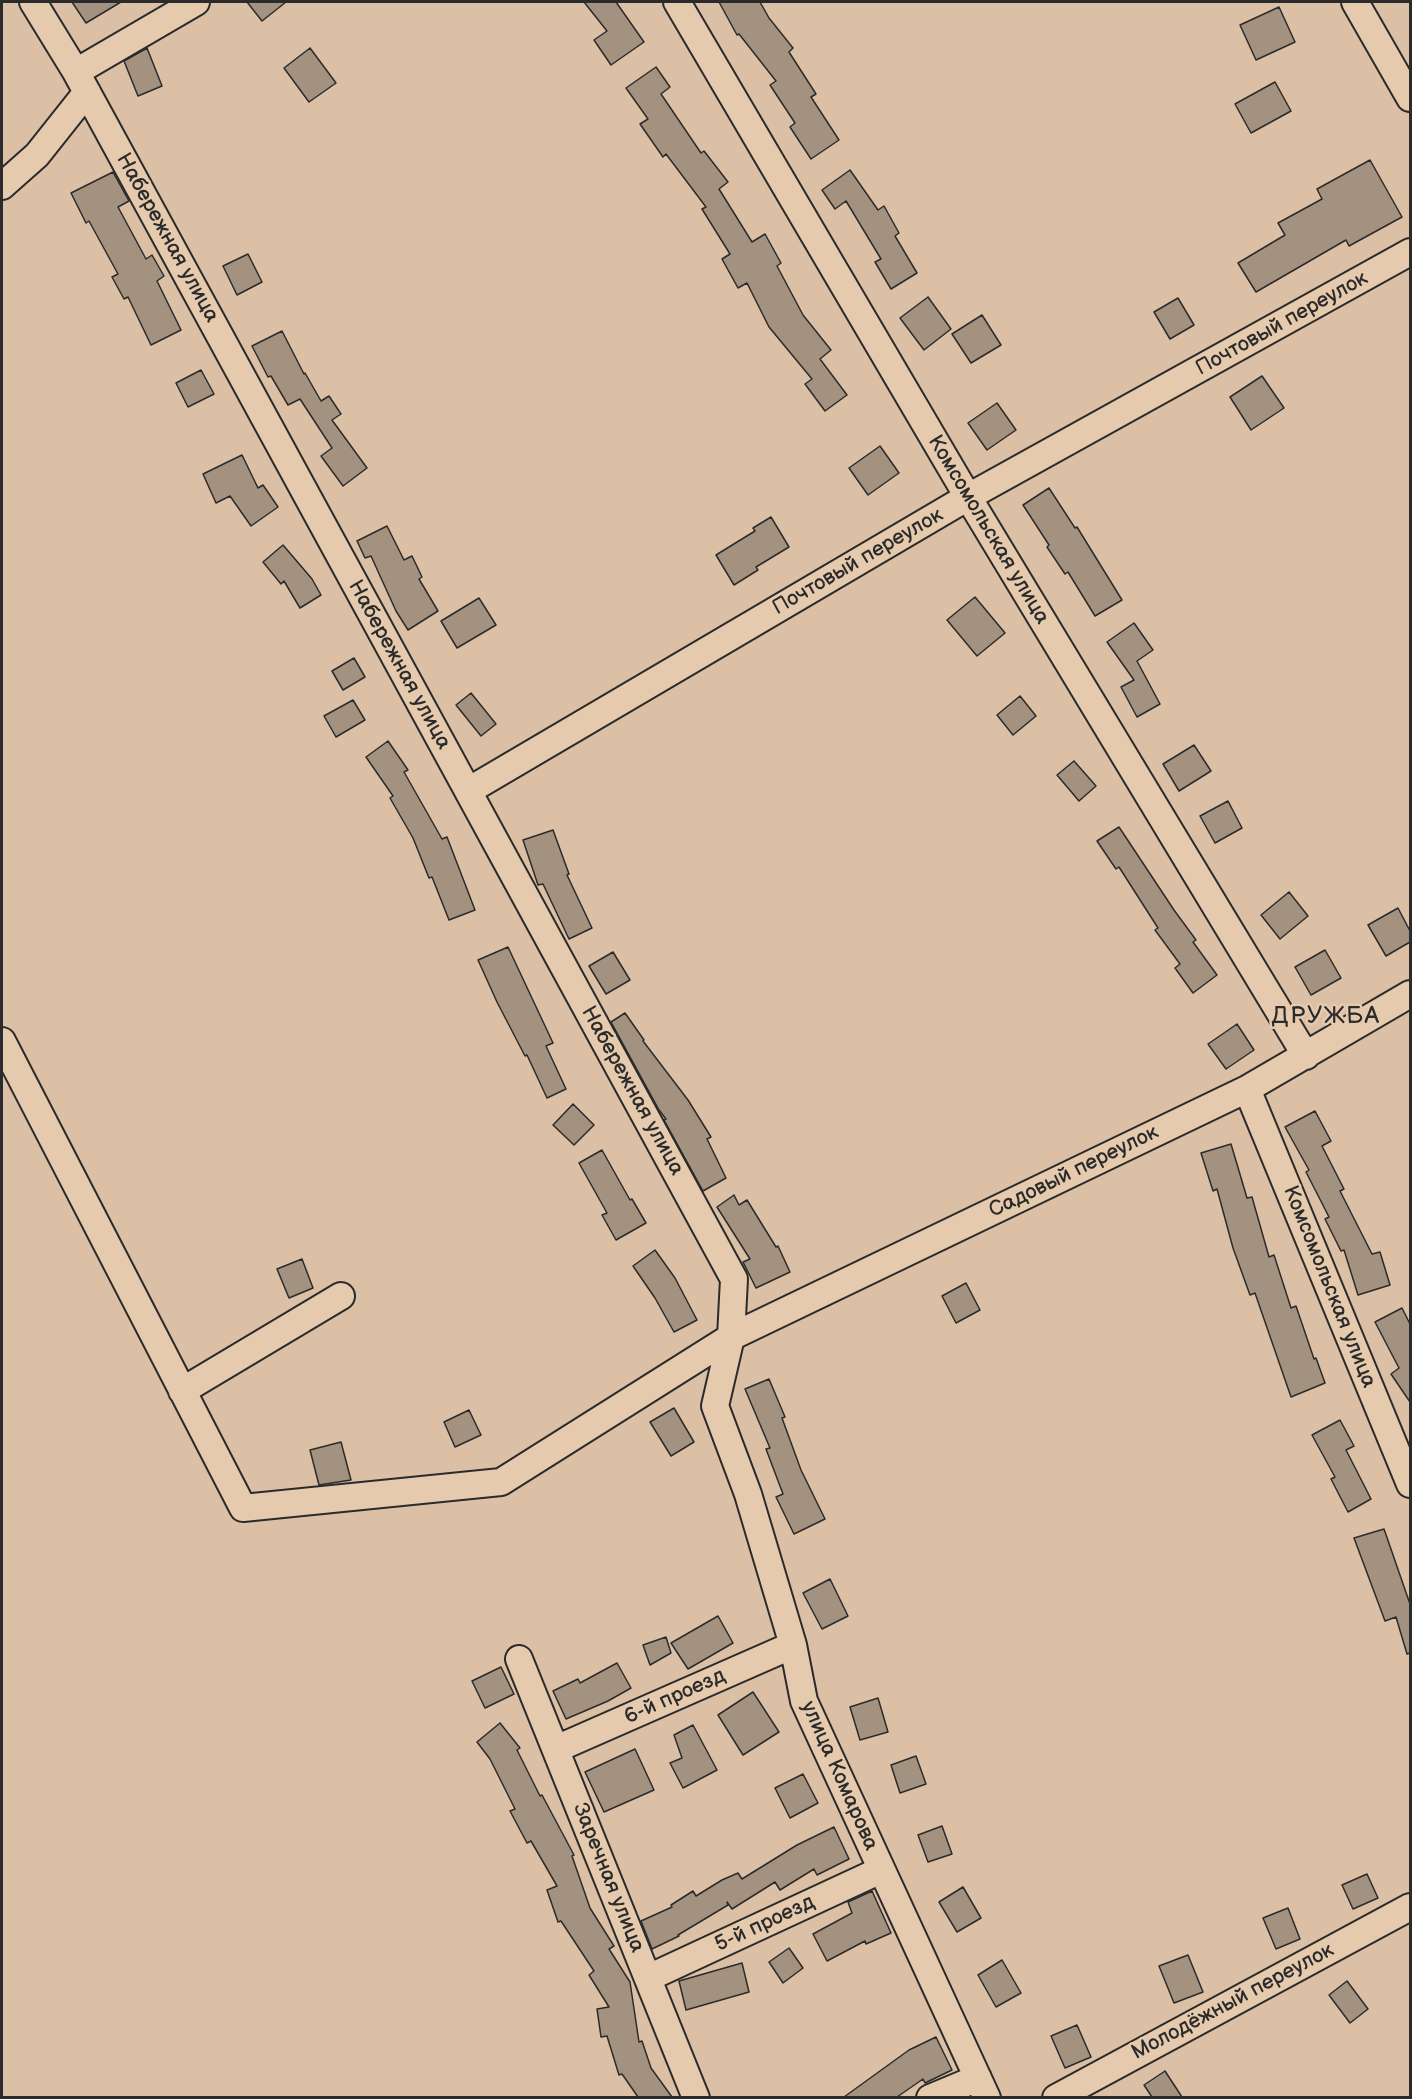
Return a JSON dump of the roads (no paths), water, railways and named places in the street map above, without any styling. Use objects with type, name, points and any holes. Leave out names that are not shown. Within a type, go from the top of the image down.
[{"type":"street","name":"Набережная улица","points":[[33,2],[82,82],[735,1280],[731,1337]]},
{"type":"street","points":[[2,186],[37,154],[82,82],[196,2]]},
{"type":"street","name":"Комсомольская улица","points":[[677,2],[968,497],[1306,1056]]},
{"type":"street","points":[[1355,2],[1410,98]]},
{"type":"street","name":"Почтовый переулок","points":[[468,791],[968,497],[1410,252]]},
{"type":"street","name":"Садовый переулок","points":[[182,1391],[243,1508],[501,1482],[731,1337],[1247,1089],[1410,994]]},
{"type":"street","points":[[2,1041],[182,1391],[340,1296]]},
{"type":"street","name":"Комсомольская улица","points":[[1247,1089],[1410,1485]]},
{"type":"street","name":"улица Комарова","points":[[731,1337],[715,1406],[748,1494],[794,1645],[804,1701],[982,2087]]},
{"type":"street","name":"6-й проезд","points":[[556,1749],[794,1645]]},
{"type":"street","name":"Заречная улица","points":[[519,1659],[696,2097]]},
{"type":"street","name":"5-й проезд","points":[[648,1978],[881,1870]]},
{"type":"street","name":"Молодёжный переулок","points":[[1056,2097],[1410,1907]]},
{"type":"street","points":[[930,2097],[982,2087]]},
{"type":"district","name":"ДРУЖБА","points":[[1326,1017]]}]
